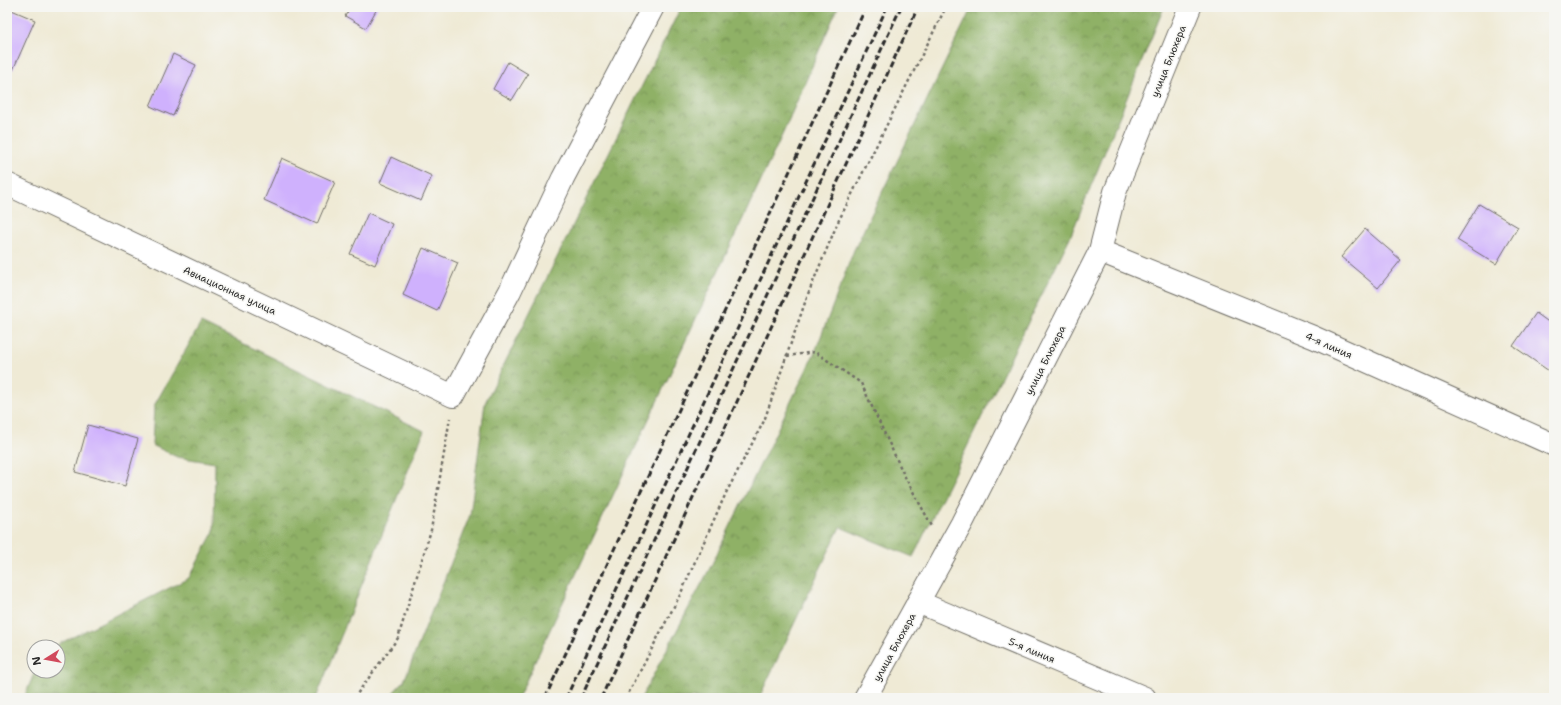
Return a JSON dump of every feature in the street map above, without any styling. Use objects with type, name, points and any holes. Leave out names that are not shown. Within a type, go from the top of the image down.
[{"type":"street","points":[[453,396],[510,291],[563,178],[653,7]]},
{"type":"street","name":"улица Блюхера","points":[[865,698],[946,551],[1100,251],[1115,192],[1190,7]]},
{"type":"street","name":"Авиационная улица","points":[[7,184],[453,396]]},
{"type":"street","name":"4-я линия","points":[[1100,251],[1313,337],[1554,445]]},
{"type":"street","name":"5-я линия","points":[[918,602],[1145,698]]},
{"type":"path","points":[[626,698],[680,595],[726,493],[764,421],[808,294],[838,222],[946,7]]},
{"type":"path","points":[[787,356],[815,352],[861,383],[904,475],[946,551]]},
{"type":"path","points":[[354,698],[398,638],[431,530],[453,396]]},
{"type":"green space","points":[[681,7],[838,7],[784,131],[518,698],[388,698],[404,681],[470,515],[485,403]]},
{"type":"green space","points":[[972,7],[1164,7],[1071,235],[913,557],[840,527],[759,698],[641,698],[711,566],[815,352],[854,250]]},
{"type":"green space","points":[[201,323],[424,431],[316,698],[24,698],[32,679],[66,679],[66,640],[189,578],[214,531],[215,463],[177,457],[152,445],[154,406]]},
{"type":"building","points":[[351,7],[378,7],[366,28],[345,16]]},
{"type":"building","points":[[7,8],[35,20],[13,70],[7,67]]},
{"type":"building","points":[[173,54],[196,65],[173,116],[150,106]]},
{"type":"building","points":[[508,62],[528,74],[512,100],[493,89]]},
{"type":"building","points":[[391,157],[432,176],[421,201],[380,183]]},
{"type":"building","points":[[282,158],[335,182],[317,224],[264,200]]},
{"type":"building","points":[[1479,204],[1518,227],[1496,264],[1457,240]]},
{"type":"building","points":[[368,213],[392,224],[375,265],[350,254]]},
{"type":"building","points":[[1365,229],[1401,260],[1378,288],[1341,257]]},
{"type":"building","points":[[423,248],[458,263],[437,311],[403,295]]},
{"type":"building","points":[[1536,313],[1554,326],[1554,364],[1549,371],[1513,346]]},
{"type":"building","points":[[88,425],[138,439],[125,486],[75,472]]},
{"type":"railway","points":[[545,698],[866,7]]},
{"type":"railway","points":[[566,698],[887,7]]},
{"type":"railway","points":[[581,698],[901,7]]},
{"type":"railway","points":[[601,698],[918,7]]}]
